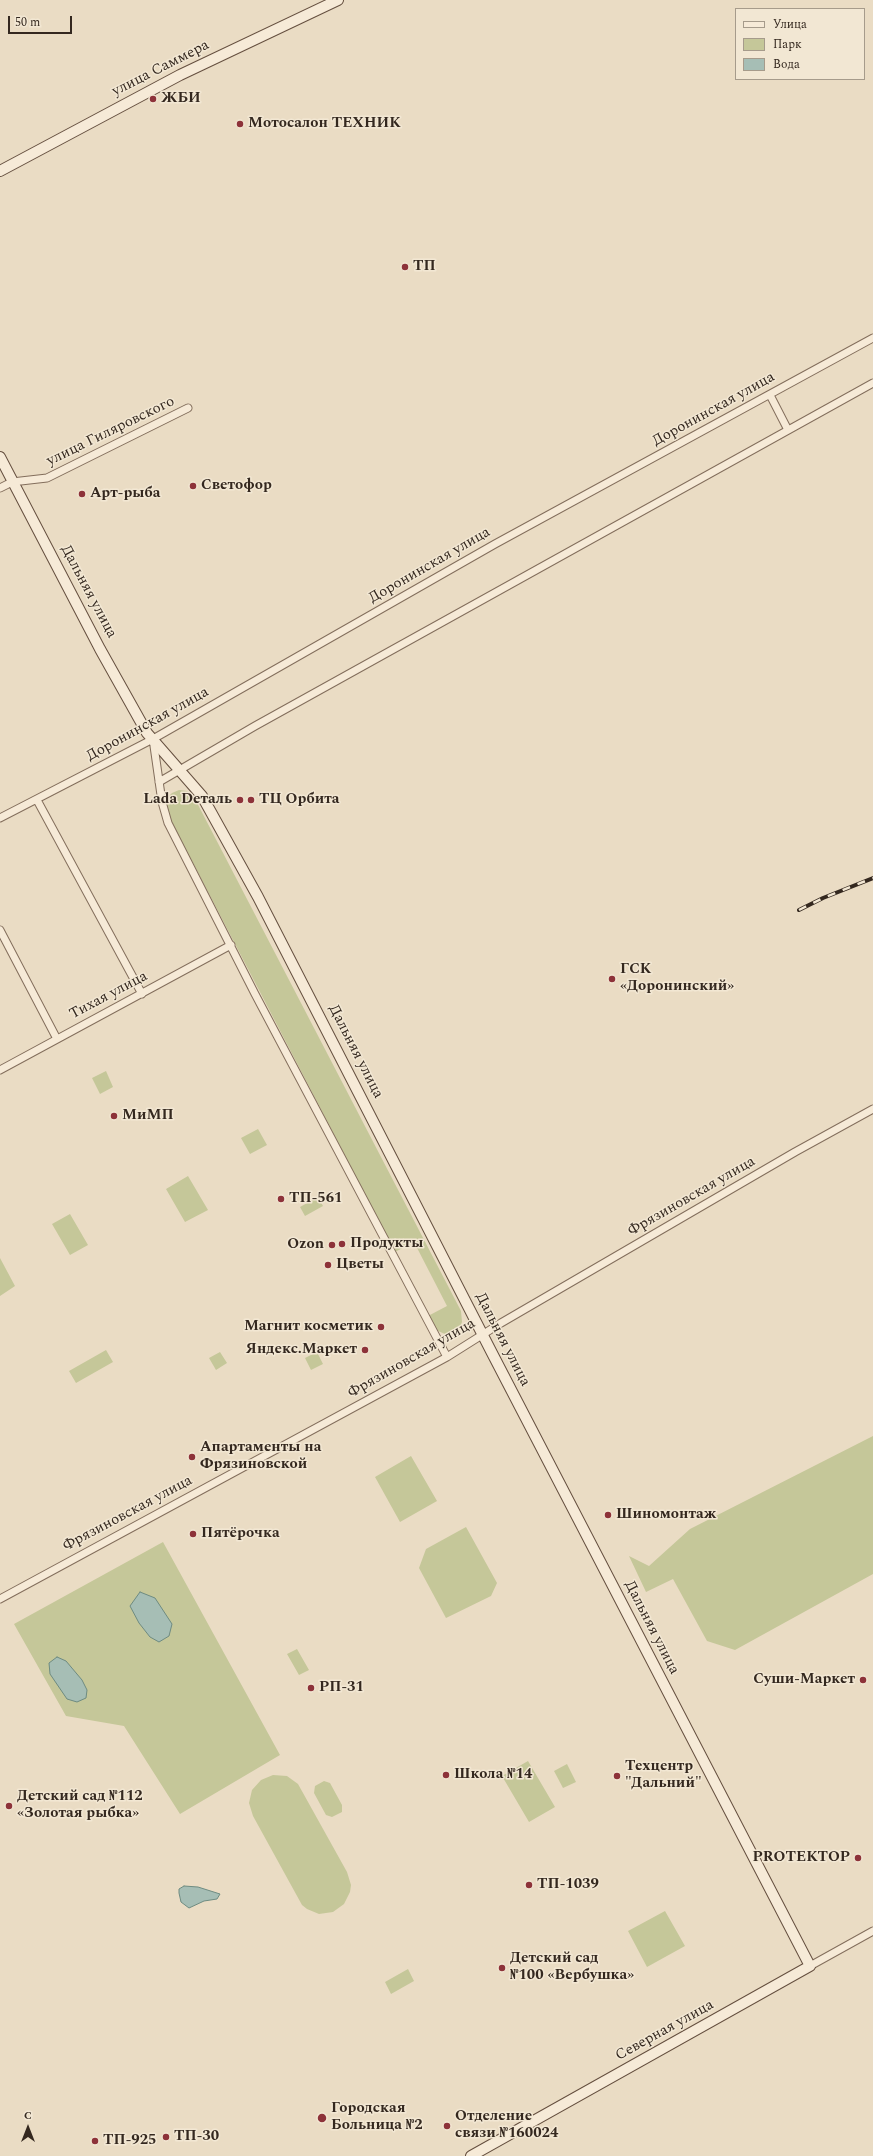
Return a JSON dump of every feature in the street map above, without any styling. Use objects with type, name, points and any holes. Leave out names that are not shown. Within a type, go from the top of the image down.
[{"type":"street","name":"улица Саммера","points":[[0,171],[180,76],[338,0]]},
{"type":"street","name":"Доронинская улица","points":[[0,818],[152,739],[495,544],[873,338]]},
{"type":"street","points":[[159,782],[255,726],[873,383]]},
{"type":"street","points":[[770,395],[788,430]]},
{"type":"street","name":"улица Гиляровского","points":[[0,488],[12,482],[47,478],[188,408]]},
{"type":"street","name":"Дальняя улица","points":[[0,457],[100,649],[152,739],[180,769],[202,796],[258,897],[810,1966]]},
{"type":"street","name":"Дальняя улица","points":[[152,739],[163,811],[168,823],[447,1357]]},
{"type":"street","points":[[36,800],[142,994]]},
{"type":"street","points":[[0,930],[57,1039]]},
{"type":"street","name":"Тихая улица","points":[[0,1070],[231,945]]},
{"type":"street","name":"Фрязиновская улица","points":[[0,1598],[447,1357],[483,1334],[795,1152],[873,1109]]},
{"type":"street","name":"Северная улица","points":[[471,2156],[873,1931]]},
{"type":"green space","points":[[179,790],[187,791],[195,799],[461,1311],[462,1322],[459,1329],[453,1333],[445,1334],[438,1331],[428,1316],[447,1306],[414,1242],[395,1252],[167,813],[167,798],[172,793]]},
{"type":"green space","points":[[106,1071],[113,1087],[100,1094],[92,1078]]},
{"type":"green space","points":[[258,1129],[267,1145],[250,1154],[241,1138]]},
{"type":"green space","points":[[188,1176],[208,1210],[185,1222],[166,1189]]},
{"type":"green space","points":[[318,1197],[323,1206],[305,1216],[300,1207]]},
{"type":"green space","points":[[70,1214],[88,1245],[70,1255],[52,1224]]},
{"type":"green space","points":[[0,1258],[15,1286],[0,1296]]},
{"type":"green space","points":[[106,1350],[113,1362],[76,1383],[69,1371]]},
{"type":"green space","points":[[220,1352],[227,1363],[216,1370],[209,1358]]},
{"type":"green space","points":[[317,1352],[323,1364],[311,1370],[305,1358]]},
{"type":"green space","points":[[873,1436],[873,1574],[735,1650],[707,1641],[673,1579],[646,1592],[629,1556],[649,1566],[690,1529]]},
{"type":"green space","points":[[411,1456],[437,1501],[400,1522],[375,1477]]},
{"type":"green space","points":[[466,1527],[497,1583],[491,1596],[446,1618],[419,1568],[426,1549]]},
{"type":"green space","points":[[163,1542],[280,1755],[180,1814],[124,1726],[66,1716],[14,1624]]},
{"type":"green space","points":[[297,1649],[309,1670],[299,1675],[287,1654]]},
{"type":"green space","points":[[528,1761],[555,1807],[529,1822],[502,1776]]},
{"type":"green space","points":[[567,1764],[576,1782],[563,1788],[554,1771]]},
{"type":"green space","points":[[273,1775],[287,1776],[298,1784],[347,1872],[351,1885],[350,1892],[344,1904],[333,1912],[319,1914],[302,1905],[253,1816],[249,1803],[252,1790],[261,1780]]},
{"type":"green space","points":[[324,1781],[330,1783],[342,1805],[342,1812],[332,1817],[326,1815],[314,1793],[315,1786]]},
{"type":"green space","points":[[665,1911],[685,1946],[647,1967],[628,1931]]},
{"type":"green space","points":[[408,1969],[414,1981],[391,1994],[385,1982]]},
{"type":"water","points":[[140,1592],[155,1598],[172,1624],[169,1636],[159,1642],[150,1637],[139,1623],[130,1606]]},
{"type":"water","points":[[57,1657],[66,1661],[82,1680],[87,1690],[86,1698],[77,1702],[67,1699],[50,1674],[49,1663]]},
{"type":"water","points":[[184,1886],[198,1887],[220,1894],[217,1899],[204,1901],[189,1908],[181,1902],[179,1889]]},
{"type":"railway","points":[[799,910],[823,898],[873,878]]},
{"type":"place","name":"ЖБИ","points":[[153,99]]},
{"type":"place","name":"Мотосалон ТЕХНИК","points":[[240,124]]},
{"type":"place","name":"ТП","points":[[405,267]]},
{"type":"place","name":"Светофор","points":[[193,486]]},
{"type":"place","name":"Арт-рыба","points":[[82,494]]},
{"type":"place","name":"Lada Dеталь","points":[[240,800]]},
{"type":"place","name":"ТЦ Орбита","points":[[251,800]]},
{"type":"place","name":"ГСК «Доронинский»","points":[[612,979]]},
{"type":"place","name":"МиМП","points":[[114,1116]]},
{"type":"place","name":"ТП-561","points":[[281,1199]]},
{"type":"place","name":"Продукты","points":[[342,1244]]},
{"type":"place","name":"Ozon","points":[[332,1245]]},
{"type":"place","name":"Цветы","points":[[328,1265]]},
{"type":"place","name":"Магнит косметик","points":[[381,1327]]},
{"type":"place","name":"Яндекс.Маркет","points":[[365,1350]]},
{"type":"place","name":"Апартаменты на Фрязиновской","points":[[192,1457]]},
{"type":"place","name":"Шиномонтаж","points":[[608,1515]]},
{"type":"place","name":"Пятёрочка","points":[[193,1534]]},
{"type":"place","name":"Суши-Маркет","points":[[863,1680]]},
{"type":"place","name":"РП-31","points":[[311,1688]]},
{"type":"place","name":"Школа №14","points":[[446,1775]]},
{"type":"place","name":"Техцентр \"Дальний\"","points":[[617,1776]]},
{"type":"place","name":"Детский сад №112 «Золотая рыбка»","points":[[9,1806]]},
{"type":"place","name":"PROТЕКТОР","points":[[858,1858]]},
{"type":"place","name":"ТП-1039","points":[[529,1885]]},
{"type":"place","name":"Детский сад №100 «Вербушка»","points":[[502,1968]]},
{"type":"place","name":"Городская Больница №2","points":[[322,2118]]},
{"type":"place","name":"Отделение связи №160024","points":[[447,2126]]},
{"type":"place","name":"ТП-30","points":[[166,2137]]},
{"type":"place","name":"ТП-925","points":[[95,2141]]}]
